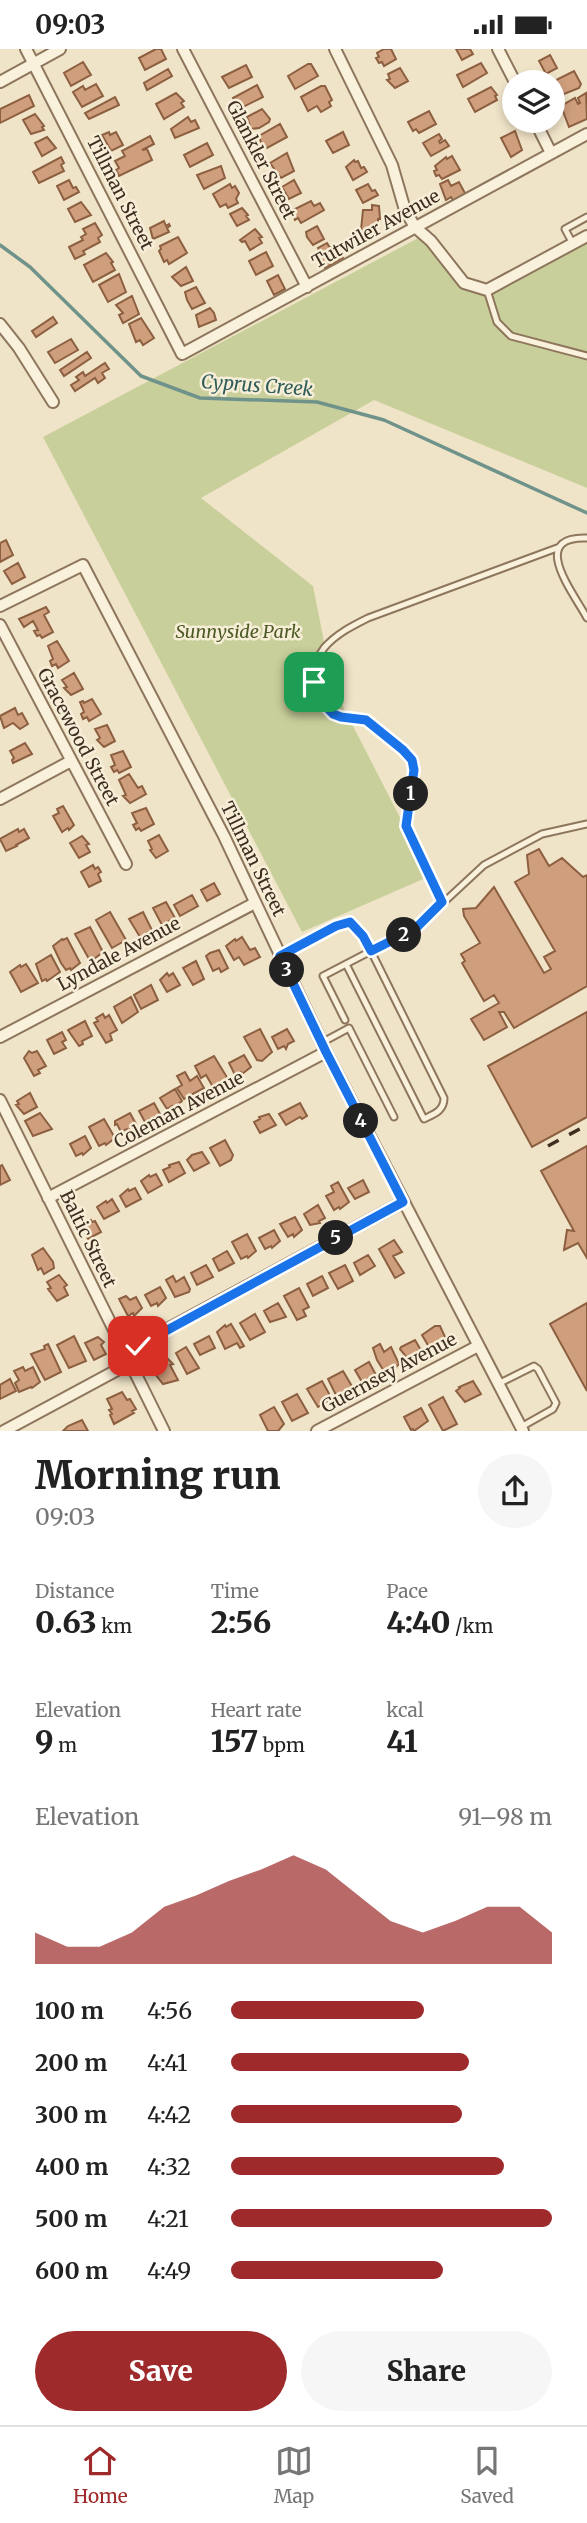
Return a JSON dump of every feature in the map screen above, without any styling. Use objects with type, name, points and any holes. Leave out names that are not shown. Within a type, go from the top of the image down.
[{"type":"street","name":"Tillman Street","points":[[26,49],[182,354]]},
{"type":"street","points":[[0,82],[60,49]]},
{"type":"street","name":"Glankler Street","points":[[183,49],[307,287]]},
{"type":"street","points":[[335,49],[392,165],[405,210],[415,227],[431,241],[464,283],[486,291],[587,236]]},
{"type":"street","points":[[498,49],[509,70]]},
{"type":"street","points":[[541,133],[551,153]]},
{"type":"street","name":"Tutwiler Avenue","points":[[182,354],[587,134]]},
{"type":"street","points":[[0,324],[19,348],[53,402]]},
{"type":"street","name":"Tillman Street","points":[[0,606],[83,565],[224,836],[323,1047],[522,1429]]},
{"type":"street","name":"Gracewood Street","points":[[0,625],[126,864]]},
{"type":"street","points":[[0,799],[71,761]]},
{"type":"street","name":"Lyndale Avenue","points":[[0,1037],[255,902]]},
{"type":"street","name":"Coleman Avenue","points":[[48,1198],[323,1047]]},
{"type":"street","name":"Baltic Street","points":[[0,1100],[164,1431]]},
{"type":"street","points":[[5,1431],[119,1369],[127,1356],[138,1346],[403,1202]]},
{"type":"street","name":"Guernsey Avenue","points":[[317,1431],[478,1346]]},
{"type":"lane","points":[[573,244],[565,229],[587,217]]},
{"type":"lane","points":[[486,291],[497,322],[511,336],[587,356]]},
{"type":"lane","points":[[442,902],[406,826],[414,770],[412,760],[366,720],[341,717],[325,706],[318,698],[314,682],[316,665],[324,649],[342,631],[368,618],[557,548],[577,537],[587,538]]},
{"type":"lane","points":[[557,548],[556,560],[587,618]]},
{"type":"lane","points":[[345,1020],[323,976],[415,929],[484,865],[542,834],[587,824]]},
{"type":"lane","points":[[280,956],[336,926],[350,922],[363,936],[375,958],[444,1098],[444,1105],[439,1112],[424,1119],[346,964]]},
{"type":"lane","points":[[323,1047],[349,1028],[394,1118]]},
{"type":"lane","points":[[498,1384],[534,1366],[538,1369],[556,1403],[553,1409],[522,1429]]},
{"type":"green space","name":"Sunnyside Park","points":[[424,235],[464,283],[486,290],[587,236],[587,488],[374,400],[201,498],[313,586],[333,687],[430,876],[302,932],[43,437]]},
{"type":"building","points":[[161,49],[166,59],[145,70],[139,58]]},
{"type":"building","points":[[391,49],[396,59],[384,66],[376,58],[379,57],[377,53]]},
{"type":"building","points":[[456,49],[470,49],[473,54],[462,60]]},
{"type":"building","points":[[550,55],[557,68],[544,70],[539,61]]},
{"type":"building","points":[[83,62],[91,75],[71,86],[64,73]]},
{"type":"building","points":[[481,63],[487,73],[463,87],[457,75]]},
{"type":"building","points":[[311,64],[318,76],[295,89],[288,76]]},
{"type":"building","points":[[246,65],[252,77],[229,88],[222,77]]},
{"type":"building","points":[[400,68],[408,81],[395,88],[387,80],[390,79],[388,74]]},
{"type":"building","points":[[168,69],[172,76],[147,90],[144,83]]},
{"type":"building","points":[[574,71],[581,84],[579,88],[565,94],[565,76]]},
{"type":"building","points":[[96,84],[103,96],[82,107],[73,92],[83,86],[85,90]]},
{"type":"building","points":[[257,85],[263,97],[239,109],[233,98]]},
{"type":"building","points":[[325,86],[332,100],[329,102],[331,106],[321,112],[317,106],[308,111],[301,97]]},
{"type":"building","points":[[491,87],[497,100],[475,112],[468,99]]},
{"type":"building","points":[[176,93],[184,101],[181,103],[184,107],[164,119],[156,104]]},
{"type":"building","points":[[586,93],[587,119],[569,127],[565,116],[565,104],[575,98],[578,104],[578,98]]},
{"type":"building","points":[[29,95],[34,106],[0,123],[0,109]]},
{"type":"building","points":[[115,97],[119,105],[89,119],[85,113]]},
{"type":"building","points":[[262,109],[270,119],[269,122],[251,129],[247,117]]},
{"type":"building","points":[[429,111],[436,124],[419,133],[416,129],[413,131],[408,122]]},
{"type":"building","points":[[35,114],[44,130],[31,134],[23,120]]},
{"type":"building","points":[[188,117],[191,122],[195,120],[199,128],[175,138],[171,129]]},
{"type":"building","points":[[280,124],[287,137],[267,148],[262,146],[259,136]]},
{"type":"building","points":[[109,132],[110,135],[116,132],[123,145],[111,151],[102,135]]},
{"type":"building","points":[[343,132],[349,145],[333,153],[326,141]]},
{"type":"building","points":[[516,133],[522,150],[511,157],[501,138]]},
{"type":"building","points":[[439,134],[442,139],[440,143],[445,140],[449,146],[431,156],[423,143]]},
{"type":"building","points":[[150,136],[154,144],[142,150],[147,149],[152,160],[119,176],[115,161],[125,156],[122,151]]},
{"type":"building","points":[[47,137],[56,148],[42,156],[35,143]]},
{"type":"building","points":[[207,143],[213,155],[190,167],[184,155]]},
{"type":"building","points":[[287,153],[294,171],[281,178],[270,163]]},
{"type":"building","points":[[452,156],[460,170],[442,179],[439,175],[436,176],[435,166],[446,157],[447,159]]},
{"type":"building","points":[[61,157],[64,171],[39,183],[33,172]]},
{"type":"building","points":[[354,160],[367,172],[353,180],[346,167]]},
{"type":"building","points":[[221,166],[225,178],[204,189],[197,175]]},
{"type":"building","points":[[69,180],[79,192],[64,200],[57,186]]},
{"type":"building","points":[[294,180],[301,193],[289,199],[282,187]]},
{"type":"building","points":[[448,180],[451,186],[459,182],[466,195],[454,202],[451,197],[446,200],[440,184]]},
{"type":"building","points":[[230,184],[232,188],[235,186],[239,193],[236,199],[238,203],[228,208],[226,204],[220,207],[213,194]]},
{"type":"building","points":[[368,184],[378,195],[363,203],[356,190]]},
{"type":"building","points":[[311,201],[314,206],[320,203],[324,210],[301,223],[298,218],[295,220],[291,211]]},
{"type":"building","points":[[81,202],[91,215],[75,222],[68,209]]},
{"type":"building","points":[[372,205],[379,206],[378,224],[375,224],[374,231],[361,230],[363,210],[372,210]]},
{"type":"building","points":[[242,208],[249,220],[237,226],[230,214]]},
{"type":"building","points":[[164,221],[166,226],[170,226],[167,228],[169,232],[153,239],[150,228]]},
{"type":"building","points":[[95,223],[102,235],[98,238],[100,242],[83,251],[85,254],[75,259],[69,247],[83,240],[81,237],[86,234],[83,229]]},
{"type":"building","points":[[317,226],[324,239],[313,245],[306,232]]},
{"type":"building","points":[[255,229],[262,237],[259,238],[262,243],[250,250],[245,241],[240,240]]},
{"type":"building","points":[[178,237],[187,253],[169,264],[167,260],[164,262],[159,251],[160,246]]},
{"type":"building","points":[[327,243],[330,248],[335,245],[343,258],[325,268],[323,264],[320,266],[317,254],[320,252],[318,248]]},
{"type":"building","points":[[266,252],[273,266],[256,275],[249,261]]},
{"type":"building","points":[[106,253],[115,270],[93,282],[84,265]]},
{"type":"building","points":[[186,267],[193,281],[181,286],[172,277]]},
{"type":"building","points":[[119,274],[126,292],[108,302],[99,285]]},
{"type":"building","points":[[278,275],[285,289],[274,295],[267,281]]},
{"type":"building","points":[[196,287],[205,303],[192,309],[185,292]]},
{"type":"building","points":[[132,296],[139,314],[123,323],[119,315],[123,313],[116,305]]},
{"type":"building","points":[[210,308],[216,320],[199,327],[196,315]]},
{"type":"building","points":[[53,317],[57,323],[36,337],[32,331]]},
{"type":"building","points":[[141,318],[154,338],[143,345],[140,340],[136,342],[129,324]]},
{"type":"building","points":[[71,339],[78,350],[55,363],[48,352]]},
{"type":"building","points":[[87,352],[91,358],[64,376],[60,370]]},
{"type":"building","points":[[105,363],[109,369],[102,373],[105,378],[98,383],[95,378],[75,391],[71,385],[79,380],[76,377],[83,372],[85,376]]},
{"type":"building","points":[[6,540],[13,555],[0,562],[0,543]]},
{"type":"building","points":[[18,563],[25,577],[12,584],[4,571]]},
{"type":"building","points":[[46,607],[49,612],[44,615],[53,632],[42,638],[34,631],[38,630],[33,621],[24,627],[19,619]]},
{"type":"building","points":[[57,641],[69,661],[58,668],[56,664],[52,666],[50,661],[53,659],[48,646]]},
{"type":"building","points":[[74,673],[83,689],[71,695],[64,688],[67,687],[62,680]]},
{"type":"building","points":[[92,699],[101,714],[89,721],[87,717],[83,719],[81,714],[84,712],[80,702]]},
{"type":"building","points":[[15,708],[18,715],[22,713],[28,724],[20,729],[13,723],[4,728],[0,716]]},
{"type":"building","points":[[107,725],[115,741],[104,747],[97,740],[100,738],[95,729]]},
{"type":"building","points":[[25,743],[32,754],[13,763],[14,758],[10,751]]},
{"type":"building","points":[[123,751],[131,767],[119,773],[117,770],[114,772],[111,767],[115,765],[111,755]]},
{"type":"building","points":[[129,774],[138,788],[142,786],[146,794],[130,803],[123,796],[126,795],[119,780]]},
{"type":"building","points":[[63,806],[74,825],[62,832],[53,816],[59,813],[57,809]]},
{"type":"building","points":[[146,808],[154,824],[141,831],[139,828],[136,830],[133,825],[137,823],[132,813]]},
{"type":"building","points":[[18,829],[19,832],[24,829],[29,838],[6,851],[0,839]]},
{"type":"building","points":[[159,835],[168,851],[156,858],[148,841]]},
{"type":"building","points":[[82,836],[89,844],[86,845],[90,852],[79,858],[70,843]]},
{"type":"building","points":[[539,849],[549,866],[562,858],[583,877],[587,875],[587,986],[514,1028],[504,1012],[499,1012],[507,1027],[484,1040],[471,1019],[499,1003],[494,995],[484,1001],[462,963],[465,961],[461,954],[480,943],[464,916],[463,909],[476,908],[494,887],[544,973],[551,969],[544,957],[555,951],[515,882],[529,874],[527,855]]},
{"type":"building","points":[[93,865],[101,872],[98,874],[101,881],[89,887],[81,872]]},
{"type":"building","points":[[214,883],[220,894],[207,901],[201,890]]},
{"type":"building","points":[[192,895],[198,906],[180,916],[174,905]]},
{"type":"building","points":[[166,902],[175,918],[162,925],[153,908]]},
{"type":"building","points":[[110,912],[126,940],[112,948],[96,920]]},
{"type":"building","points":[[143,912],[152,930],[140,937],[129,919]]},
{"type":"building","points":[[90,927],[103,952],[94,959],[89,959],[75,934]]},
{"type":"building","points":[[242,937],[250,950],[255,948],[260,957],[244,965],[239,957],[234,960],[226,946]]},
{"type":"building","points":[[67,938],[80,963],[71,970],[66,970],[53,946]]},
{"type":"building","points":[[219,950],[228,968],[221,972],[219,968],[213,971],[206,956]]},
{"type":"building","points":[[51,955],[60,972],[47,981],[42,981],[36,964]]},
{"type":"building","points":[[196,961],[204,979],[193,985],[183,968]]},
{"type":"building","points":[[26,964],[38,983],[21,992],[10,972]]},
{"type":"building","points":[[167,973],[169,976],[173,973],[180,985],[167,992],[160,980]]},
{"type":"building","points":[[151,985],[158,1000],[141,1009],[134,995]]},
{"type":"building","points":[[131,997],[138,1012],[122,1023],[114,1007]]},
{"type":"building","points":[[587,1012],[587,1117],[532,1147],[488,1066]]},
{"type":"building","points":[[103,1014],[105,1018],[109,1015],[117,1030],[110,1034],[112,1040],[106,1043],[94,1023],[98,1021],[96,1018]]},
{"type":"building","points":[[85,1021],[92,1036],[82,1041],[83,1044],[79,1046],[68,1030]]},
{"type":"building","points":[[260,1029],[272,1052],[262,1061],[257,1060],[244,1037]]},
{"type":"building","points":[[287,1029],[294,1041],[288,1044],[286,1049],[284,1046],[278,1049],[272,1037]]},
{"type":"building","points":[[62,1032],[66,1040],[62,1042],[66,1048],[54,1054],[47,1040]]},
{"type":"building","points":[[29,1051],[37,1051],[46,1066],[34,1076],[24,1058]]},
{"type":"building","points":[[244,1055],[251,1067],[242,1074],[241,1072],[235,1075],[229,1063]]},
{"type":"building","points":[[214,1056],[228,1079],[213,1087],[206,1075],[201,1078],[195,1066]]},
{"type":"building","points":[[185,1072],[190,1081],[197,1076],[204,1088],[184,1099],[177,1088],[182,1085],[177,1076]]},
{"type":"building","points":[[175,1089],[182,1101],[167,1109],[160,1098]]},
{"type":"building","points":[[30,1093],[37,1107],[24,1114],[16,1105],[19,1104],[17,1101]]},
{"type":"building","points":[[154,1103],[160,1114],[145,1122],[139,1111]]},
{"type":"building","points":[[300,1103],[307,1116],[286,1125],[279,1114]]},
{"type":"building","points":[[40,1113],[52,1129],[33,1136],[25,1121]]},
{"type":"building","points":[[130,1113],[136,1124],[128,1131],[127,1129],[121,1132],[115,1121]]},
{"type":"building","points":[[269,1114],[276,1125],[260,1133],[254,1122]]},
{"type":"building","points":[[104,1119],[115,1138],[106,1145],[105,1143],[99,1146],[89,1127]]},
{"type":"building","points":[[85,1136],[91,1148],[83,1155],[82,1153],[76,1156],[70,1144]]},
{"type":"building","points":[[225,1140],[233,1155],[231,1160],[220,1166],[210,1148]]},
{"type":"building","points":[[587,1146],[587,1258],[578,1243],[564,1250],[567,1230],[574,1231],[541,1171]]},
{"type":"building","points":[[202,1152],[209,1163],[194,1171],[187,1160]]},
{"type":"building","points":[[179,1162],[185,1173],[169,1182],[163,1170]]},
{"type":"building","points":[[2,1165],[10,1180],[0,1185],[0,1166]]},
{"type":"building","points":[[156,1174],[162,1185],[148,1193],[141,1181]]},
{"type":"building","points":[[363,1180],[369,1192],[355,1199],[348,1188]]},
{"type":"building","points":[[338,1182],[349,1202],[334,1210],[326,1196],[334,1192],[331,1186]]},
{"type":"building","points":[[135,1188],[141,1199],[126,1207],[120,1196],[128,1189],[129,1191]]},
{"type":"building","points":[[112,1199],[119,1211],[104,1219],[97,1207]]},
{"type":"building","points":[[318,1205],[325,1218],[319,1221],[320,1223],[310,1225],[304,1214]]},
{"type":"building","points":[[295,1217],[302,1230],[294,1237],[293,1234],[288,1237],[280,1224]]},
{"type":"building","points":[[91,1220],[95,1221],[101,1232],[88,1239],[82,1228]]},
{"type":"building","points":[[274,1230],[280,1241],[272,1248],[271,1246],[265,1249],[259,1238]]},
{"type":"building","points":[[247,1234],[256,1251],[248,1258],[247,1256],[241,1259],[232,1242]]},
{"type":"building","points":[[394,1240],[402,1252],[393,1256],[404,1273],[395,1278],[379,1249]]},
{"type":"building","points":[[43,1248],[54,1268],[44,1274],[41,1268],[38,1270],[32,1255]]},
{"type":"building","points":[[227,1251],[234,1263],[219,1271],[213,1259]]},
{"type":"building","points":[[368,1255],[375,1266],[360,1275],[354,1263]]},
{"type":"building","points":[[206,1265],[213,1277],[197,1285],[191,1273]]},
{"type":"building","points":[[345,1265],[353,1281],[338,1289],[329,1273]]},
{"type":"building","points":[[59,1275],[67,1285],[64,1287],[68,1295],[57,1301],[48,1289],[51,1288],[47,1282]]},
{"type":"building","points":[[173,1276],[176,1282],[184,1277],[189,1292],[175,1297],[166,1280]]},
{"type":"building","points":[[322,1276],[328,1288],[313,1296],[307,1284]]},
{"type":"building","points":[[160,1287],[166,1298],[158,1306],[157,1303],[151,1306],[145,1295]]},
{"type":"building","points":[[299,1288],[309,1307],[303,1310],[306,1316],[297,1320],[284,1296]]},
{"type":"building","points":[[126,1296],[130,1300],[136,1297],[142,1308],[134,1316],[133,1313],[128,1316],[119,1299]]},
{"type":"building","points":[[278,1303],[286,1317],[270,1322],[264,1311]]},
{"type":"building","points":[[587,1303],[587,1391],[550,1324]]},
{"type":"building","points":[[255,1314],[265,1332],[250,1340],[240,1323]]},
{"type":"building","points":[[231,1324],[244,1346],[240,1348],[237,1343],[225,1349],[217,1332],[225,1325],[226,1327]]},
{"type":"building","points":[[435,1326],[440,1326],[446,1339],[429,1347],[422,1335]]},
{"type":"building","points":[[74,1336],[86,1361],[69,1368],[57,1345]]},
{"type":"building","points":[[209,1336],[215,1348],[200,1355],[194,1344]]},
{"type":"building","points":[[98,1337],[104,1342],[101,1345],[106,1354],[94,1360],[85,1343]]},
{"type":"building","points":[[415,1340],[422,1352],[413,1359],[408,1359],[400,1349]]},
{"type":"building","points":[[48,1344],[61,1372],[45,1380],[31,1354],[45,1349],[44,1346]]},
{"type":"building","points":[[380,1344],[384,1352],[391,1347],[399,1364],[391,1372],[389,1369],[384,1371],[377,1360],[373,1348]]},
{"type":"building","points":[[186,1347],[199,1368],[187,1374],[176,1353]]},
{"type":"building","points":[[167,1358],[173,1364],[170,1365],[178,1380],[163,1384],[152,1370],[155,1368],[153,1365]]},
{"type":"building","points":[[369,1362],[376,1375],[370,1378],[371,1380],[362,1382],[355,1370]]},
{"type":"building","points":[[23,1367],[25,1371],[33,1367],[40,1382],[19,1392],[15,1383],[19,1380],[14,1371]]},
{"type":"building","points":[[343,1371],[353,1388],[337,1397],[328,1379]]},
{"type":"building","points":[[10,1379],[16,1391],[0,1399],[0,1385]]},
{"type":"building","points":[[322,1381],[332,1399],[318,1407],[307,1389]]},
{"type":"building","points":[[473,1381],[481,1394],[465,1402],[456,1391]]},
{"type":"building","points":[[122,1392],[136,1409],[132,1411],[134,1413],[114,1424],[109,1410],[112,1409],[107,1399]]},
{"type":"building","points":[[297,1394],[308,1413],[292,1421],[282,1402]]},
{"type":"building","points":[[443,1397],[457,1424],[443,1431],[429,1405]]},
{"type":"building","points":[[274,1407],[284,1424],[278,1431],[268,1431],[260,1415]]},
{"type":"building","points":[[421,1408],[428,1421],[414,1431],[411,1430],[404,1417]]},
{"type":"building","points":[[82,1420],[88,1431],[63,1431],[68,1426]]},
{"type":"waterway","name":"Cyprus Creek","points":[[0,245],[30,267],[141,376],[200,398],[317,402],[384,420],[587,513]]},
{"type":"railway","points":[[548,1146],[587,1125]]},
{"type":"route","points":[[138,1346],[403,1202],[280,956],[336,926],[350,922],[363,936],[371,951],[415,929],[442,902],[406,826],[414,770],[412,760],[366,720],[333,714],[318,698],[314,682]]}]
